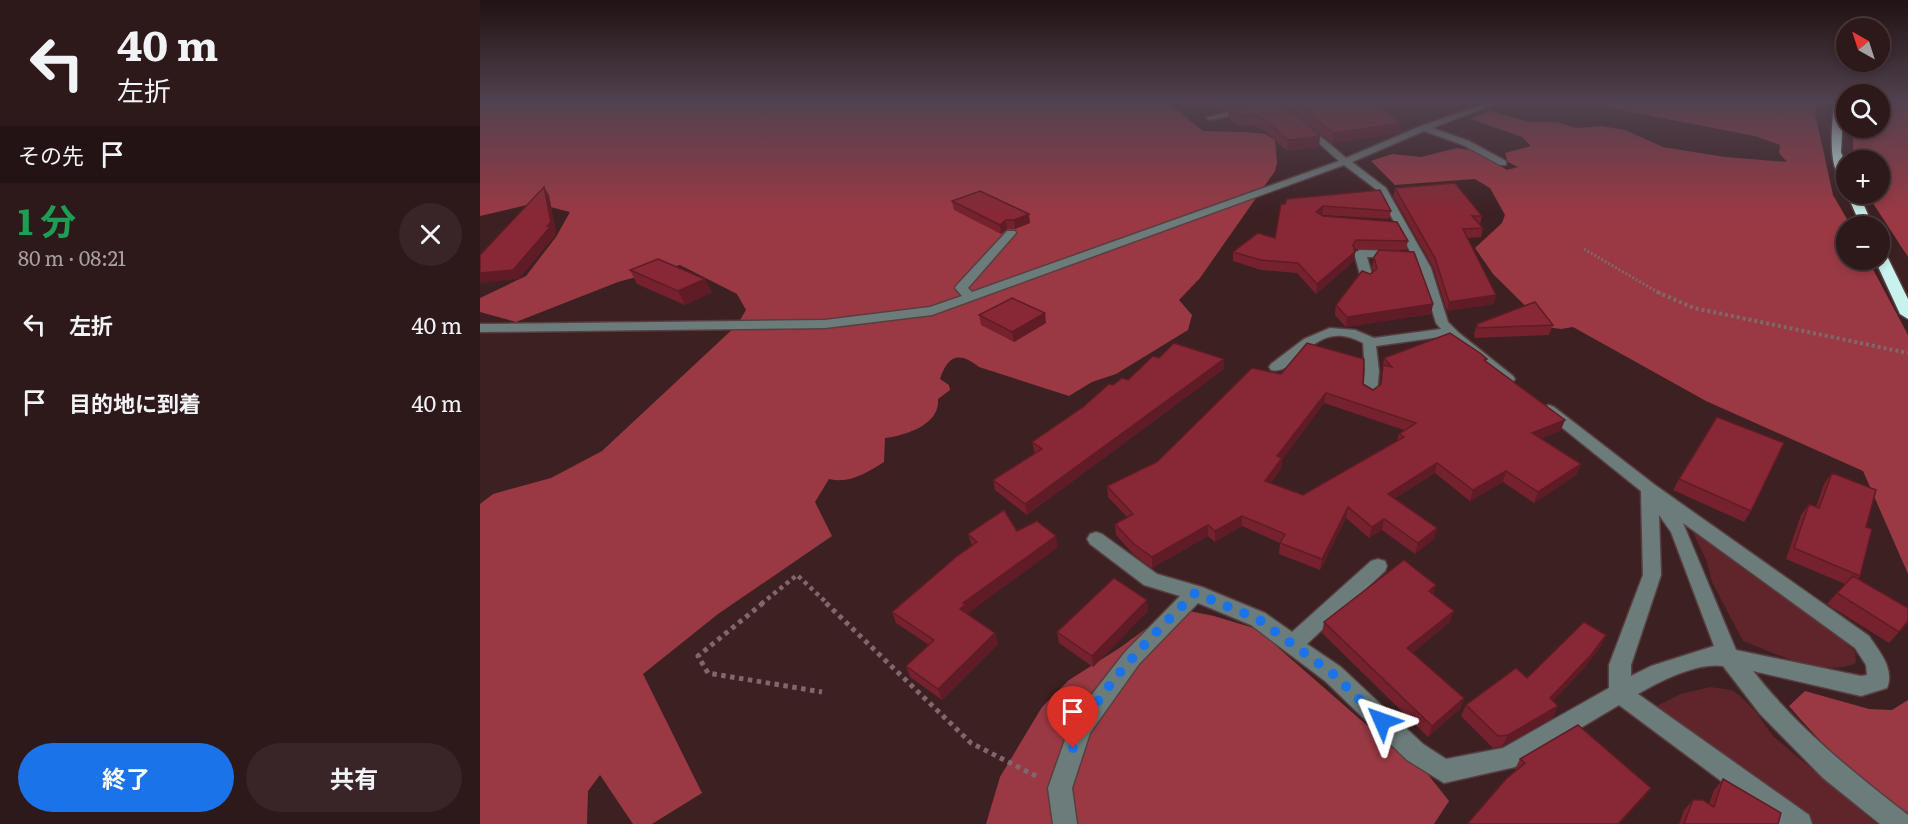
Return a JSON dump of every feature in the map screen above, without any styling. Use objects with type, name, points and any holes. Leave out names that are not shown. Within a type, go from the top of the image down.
[{"type":"highway","points":[[1887,270],[1908,314]]},
{"type":"street","points":[[1317,138],[1381,188],[1395,226],[1425,268],[1442,323],[1450,332],[1522,389]]},
{"type":"street","points":[[480,328],[825,324],[932,310],[971,298],[1345,162],[1400,138]]},
{"type":"street","points":[[1453,138],[1503,163]]},
{"type":"street","points":[[971,298],[961,288],[1011,233]]},
{"type":"street","points":[[1366,278],[1360,253],[1418,256]]},
{"type":"street","points":[[1276,367],[1318,335],[1341,329],[1355,332],[1369,343],[1372,371],[1370,394]]},
{"type":"street","points":[[1369,343],[1450,332]]},
{"type":"street","points":[[1096,539],[1151,580],[1195,593],[1258,619],[1333,674],[1415,752],[1444,771],[1507,759],[1651,675],[1711,655],[1780,667],[1861,687],[1879,681],[1876,663],[1862,642],[1649,489],[1540,404]]},
{"type":"street","points":[[1649,489],[1679,530],[1730,658],[1768,707],[1831,770],[1900,824]]},
{"type":"street","points":[[1620,693],[1620,665],[1652,575],[1649,489]]},
{"type":"street","points":[[1293,645],[1378,566]]},
{"type":"street","points":[[1065,824],[1060,788],[1080,728],[1132,658],[1195,593]]},
{"type":"street","points":[[1620,693],[1800,824]]},
{"type":"path","points":[[1584,249],[1652,290],[1694,308],[1908,353]]},
{"type":"path","points":[[822,692],[708,673],[698,656],[797,575],[971,743],[1060,788]]},
{"type":"shaded area","points":[[480,138],[1272,138],[1275,140],[1277,163],[1275,171],[1200,278],[1179,300],[1192,315],[1188,330],[1116,374],[1092,382],[1069,396],[979,367],[966,359],[951,360],[940,379],[949,385],[950,390],[938,399],[934,416],[928,422],[912,431],[885,438],[884,462],[871,470],[851,479],[829,479],[815,502],[832,536],[718,614],[643,674],[702,793],[652,824],[633,824],[600,775],[588,791],[587,824],[480,824],[480,504],[493,494],[551,478],[602,451],[737,325],[746,310],[737,294],[680,265],[618,282],[516,322],[480,312],[480,298],[526,276],[556,237],[570,212],[535,203],[480,216]]},
{"type":"shaded area","points":[[1523,138],[1644,138],[1663,147],[1725,157],[1787,162],[1779,153],[1780,145],[1762,138],[1821,138],[1833,195],[1836,204],[1845,216],[1836,216],[1836,270],[1873,270],[1908,335],[1908,574],[1863,471],[1706,401],[1573,327],[1561,329],[1547,327],[1493,274],[1475,248],[1502,223],[1505,215],[1490,188],[1475,179],[1395,185],[1371,161],[1392,154],[1421,157],[1457,148],[1476,151],[1507,170],[1518,167],[1508,162],[1505,153],[1531,146]]},
{"type":"shaded area","points":[[1853,138],[1908,138],[1908,257],[1890,229],[1890,216],[1881,216],[1874,204],[1890,204],[1890,150],[1853,150]]},
{"type":"shaded area","points":[[1690,526],[1833,629],[1855,652],[1856,663],[1829,668],[1814,666],[1743,641],[1712,582],[1707,562]]},
{"type":"shaded area","points":[[1174,608],[1214,616],[1257,629],[1393,748],[1422,767],[1449,801],[1434,824],[986,824],[1000,777],[1042,707],[1069,680],[1121,647]]},
{"type":"shaded area","points":[[1710,687],[1732,690],[1739,695],[1755,711],[1773,736],[1877,824],[1810,824],[1657,706],[1681,694]]},
{"type":"shaded area","points":[[1805,691],[1869,709],[1892,710],[1908,700],[1908,813],[1844,764],[1789,706]]},
{"type":"building","points":[[1455,183],[1482,216],[1472,216],[1483,228],[1463,229],[1496,295],[1449,302],[1435,258],[1395,188]]},
{"type":"building","points":[[544,187],[551,222],[547,226],[551,226],[513,270],[480,273],[480,255]]},
{"type":"building","points":[[1380,190],[1391,211],[1323,206],[1316,212],[1323,216],[1397,222],[1408,241],[1356,240],[1353,245],[1355,252],[1317,284],[1298,263],[1261,260],[1233,252],[1258,233],[1275,238],[1281,204],[1285,204],[1287,199]]},
{"type":"building","points":[[980,191],[1029,214],[1014,220],[1006,220],[1000,225],[952,201]]},
{"type":"building","points":[[1379,250],[1414,252],[1433,304],[1347,317],[1336,305],[1362,271],[1370,274],[1377,269],[1374,257]]},
{"type":"building","points":[[658,259],[705,279],[678,291],[630,270]]},
{"type":"building","points":[[1012,298],[1045,313],[1012,332],[979,315]]},
{"type":"building","points":[[1535,302],[1553,325],[1478,328],[1477,324]]},
{"type":"building","points":[[1450,333],[1480,353],[1487,359],[1484,360],[1565,420],[1532,433],[1581,464],[1538,492],[1506,471],[1473,490],[1437,463],[1388,494],[1437,528],[1418,543],[1384,519],[1372,527],[1348,507],[1322,559],[1280,543],[1285,534],[1242,516],[1215,531],[1208,525],[1152,557],[1134,544],[1115,524],[1133,514],[1107,486],[1157,462],[1252,368],[1281,374],[1307,343],[1364,359],[1363,384],[1373,390],[1381,384],[1383,365],[1392,367],[1384,358]],"holes":[[[1326,393],[1416,423],[1399,434],[1404,437],[1303,495],[1265,481],[1282,458],[1277,456]]]},
{"type":"building","points":[[1174,343],[1224,359],[1025,504],[993,480],[1042,449],[1032,442],[1083,407],[1109,384],[1113,385],[1122,378],[1128,380],[1153,356],[1159,358]]},
{"type":"building","points":[[1717,417],[1784,443],[1751,511],[1679,479]]},
{"type":"building","points":[[1832,473],[1876,490],[1866,527],[1872,529],[1860,576],[1794,548],[1809,504],[1819,508]]},
{"type":"building","points":[[1004,510],[1017,531],[1037,521],[1056,536],[963,603],[966,604],[960,609],[995,633],[938,689],[906,666],[934,640],[892,612],[977,542],[968,534]]},
{"type":"building","points":[[1404,560],[1436,585],[1429,591],[1454,611],[1407,648],[1464,698],[1432,726],[1324,622]]},
{"type":"building","points":[[1853,576],[1908,608],[1908,621],[1899,632],[1837,593]]},
{"type":"building","points":[[1114,578],[1147,600],[1092,656],[1057,632]]},
{"type":"building","points":[[1584,622],[1606,635],[1591,655],[1550,698],[1558,706],[1508,735],[1498,736],[1466,705],[1516,668],[1527,678]]},
{"type":"building","points":[[1578,725],[1651,788],[1618,824],[1467,824],[1506,779],[1525,763],[1520,759]]},
{"type":"building","points":[[1723,779],[1781,813],[1778,824],[1684,824],[1693,800],[1703,800],[1714,807]]},
{"type":"route","points":[[1073,748],[1080,728],[1132,658],[1195,593],[1258,619],[1333,674],[1382,721]]}]
